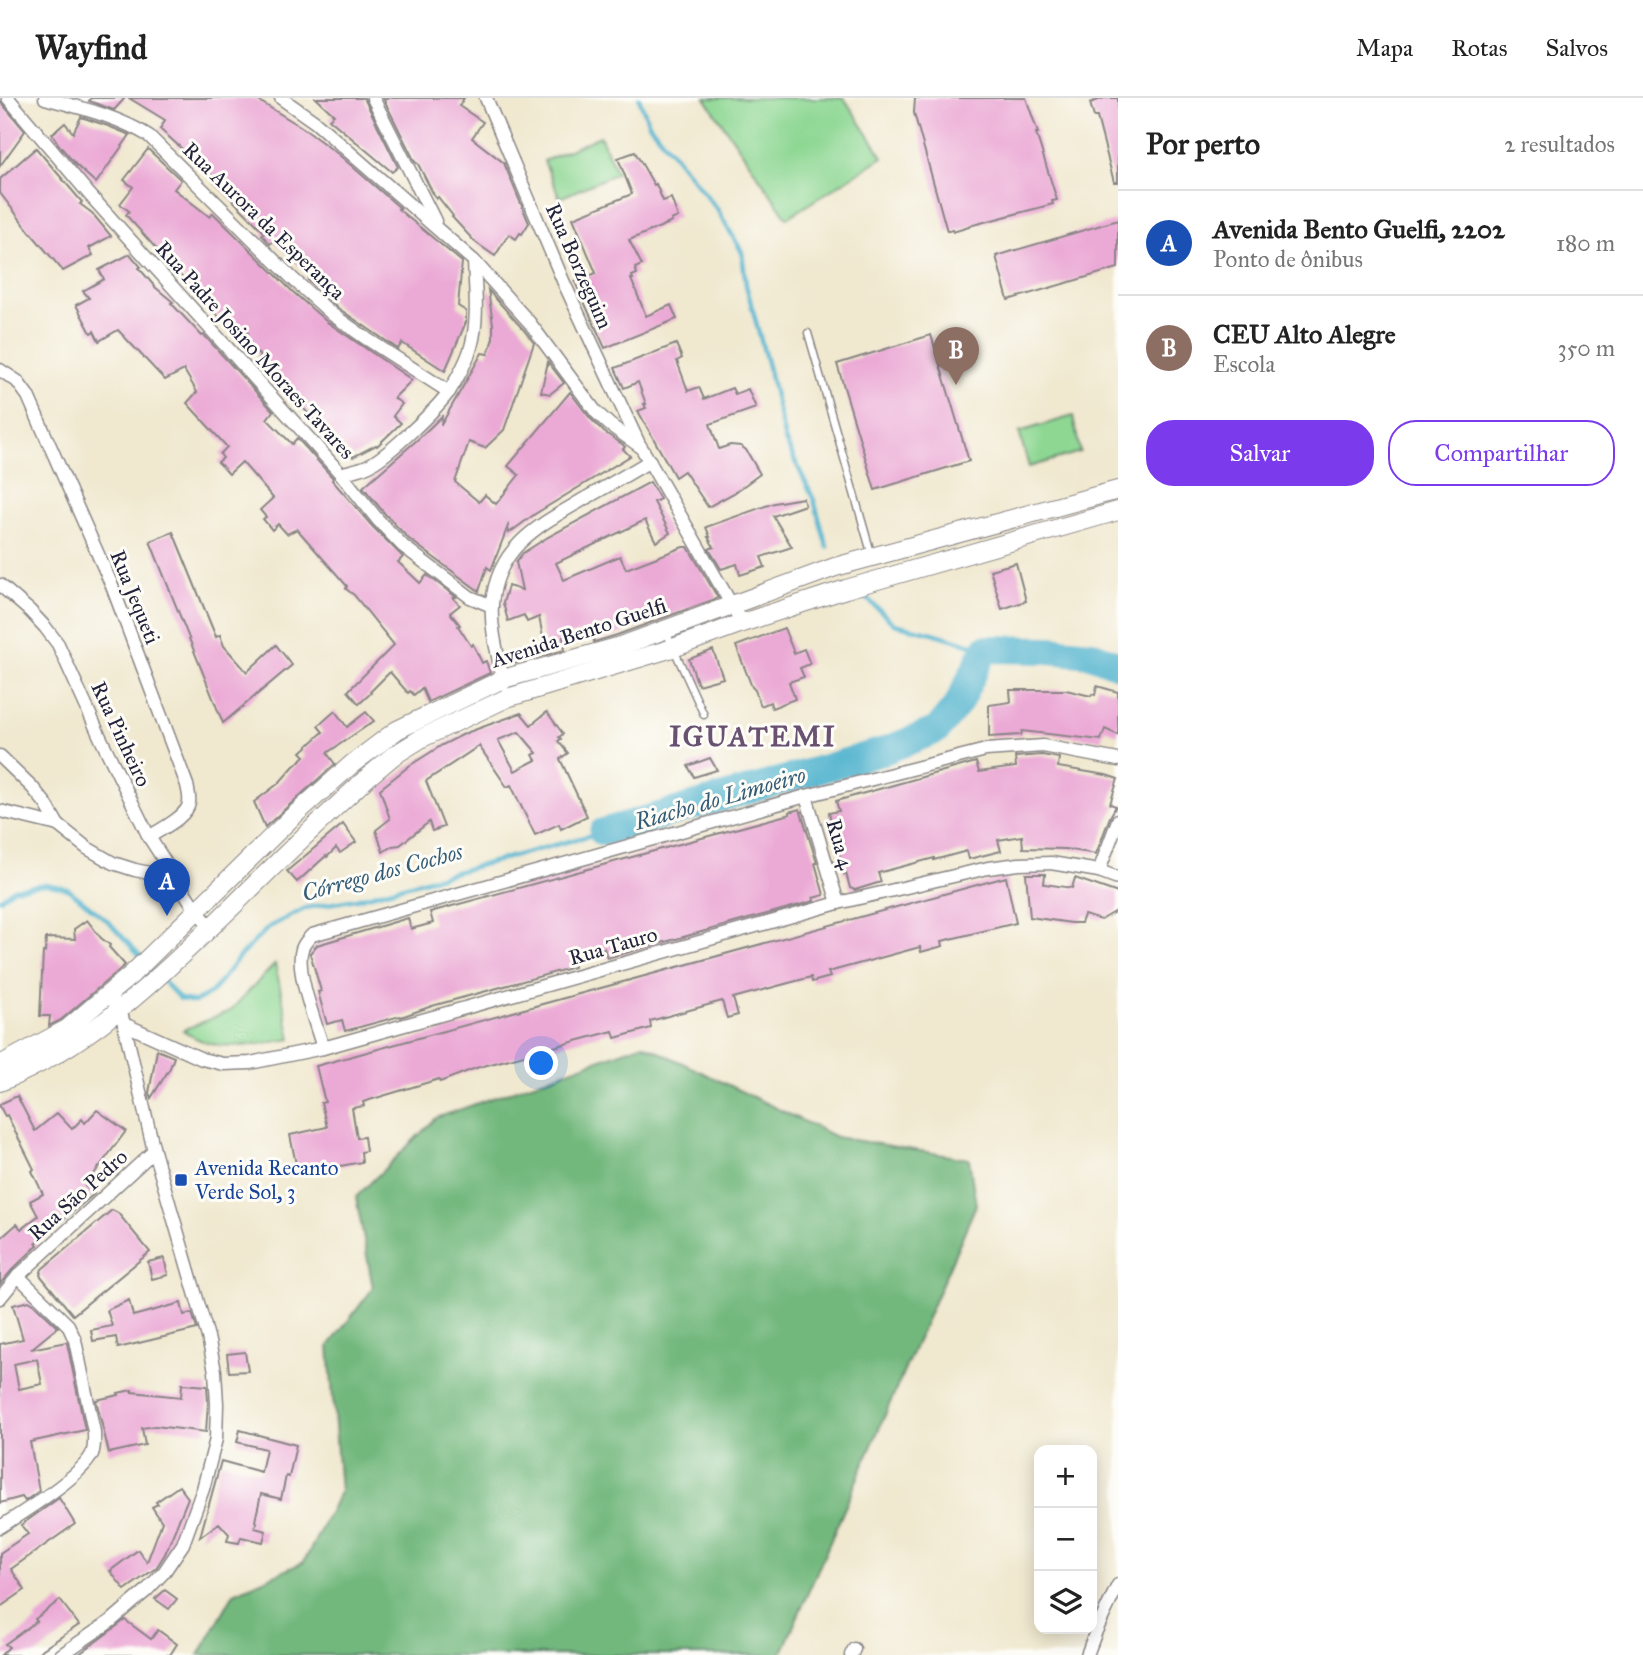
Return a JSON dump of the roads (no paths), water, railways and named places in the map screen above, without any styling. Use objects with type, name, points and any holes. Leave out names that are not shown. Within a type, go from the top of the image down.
[{"type":"main road","name":"Avenida Bento Guelfi","points":[[0,1065],[67,1029],[131,975],[290,820],[352,764],[397,730],[503,679],[621,646],[835,567],[1118,490]]},
{"type":"main road","name":"Avenida Bento Guelfi","points":[[0,1082],[14,1077],[122,1017],[147,986],[319,822],[393,756],[422,738],[507,698],[673,648],[846,589],[1118,511]]},
{"type":"street","name":"Rua Padre Josino Moraes Tavares","points":[[8,98],[89,194],[341,474],[378,520],[403,545],[470,597],[492,606]]},
{"type":"street","name":"Rua Aurora da Esperança","points":[[45,98],[109,116],[132,125],[149,136],[333,315],[449,392]]},
{"type":"street","points":[[281,98],[315,122],[474,261],[529,322],[596,412],[641,447],[742,623]]},
{"type":"street","points":[[373,98],[438,228]]},
{"type":"street","name":"Rua Borzeguim","points":[[486,98],[564,283],[641,447]]},
{"type":"street","points":[[341,474],[368,466],[381,458],[449,392],[466,361],[475,329],[474,261]]},
{"type":"street","name":"Rua Jequeti","points":[[0,370],[17,381],[28,396],[112,586],[187,785],[190,799],[185,812],[149,837]]},
{"type":"street","points":[[507,698],[497,657],[492,606],[495,586],[514,548],[525,536],[548,520],[650,461]]},
{"type":"street","name":"Rua Pinheiro","points":[[0,585],[30,611],[58,644],[149,837],[195,910],[211,927]]},
{"type":"street","points":[[323,1048],[302,974],[302,950],[312,935],[806,796],[986,750],[1043,746],[1118,760]]},
{"type":"street","points":[[0,756],[32,787],[58,825],[87,848],[113,863],[174,878]]},
{"type":"street","name":"Rua 4","points":[[806,796],[838,903]]},
{"type":"street","points":[[0,811],[58,825]]},
{"type":"street","points":[[1099,871],[1118,820]]},
{"type":"street","name":"Rua Tauro","points":[[122,1017],[202,1059],[223,1064],[250,1063],[323,1048],[838,903],[988,868],[1051,863],[1099,871],[1118,878]]},
{"type":"street","points":[[61,1655],[120,1613],[164,1572],[183,1544],[203,1489],[216,1439],[215,1371],[208,1337],[154,1151],[122,1017],[107,995]]},
{"type":"street","name":"Rua São Pedro","points":[[0,1298],[18,1276],[154,1151]]},
{"type":"street","points":[[0,1527],[72,1477],[91,1456],[94,1447],[94,1432],[75,1340],[68,1325],[18,1276]]},
{"type":"street","points":[[1087,1655],[1118,1586]]},
{"type":"lane","points":[[808,333],[872,558]]},
{"type":"lane","points":[[665,630],[704,715]]},
{"type":"waterway","points":[[639,98],[649,124],[717,209],[742,252],[746,285],[785,440],[814,500],[827,547]]},
{"type":"waterway","points":[[860,592],[894,624],[985,649]]},
{"type":"waterway","name":"Riacho do Limoeiro","points":[[603,832],[884,751],[937,730],[958,704],[985,649],[1091,654],[1118,665]]},
{"type":"waterway","name":"Córrego dos Cochos","points":[[160,978],[180,999],[195,1002],[212,992],[239,957],[269,927],[306,908],[356,899],[603,832]]},
{"type":"waterway","points":[[0,899],[14,889],[46,884],[68,889],[109,922],[143,959]]},
{"type":"place","name":"CEU Alto Alegre","points":[[956,385]]},
{"type":"place","name":"Avenida Bento Guelfi, 2202","points":[[167,916]]},
{"type":"place","name":"Avenida Recanto Verde Sol, 3","points":[[181,1180]]},
{"type":"district","name":"IGUATEMI","points":[[753,736]]}]
